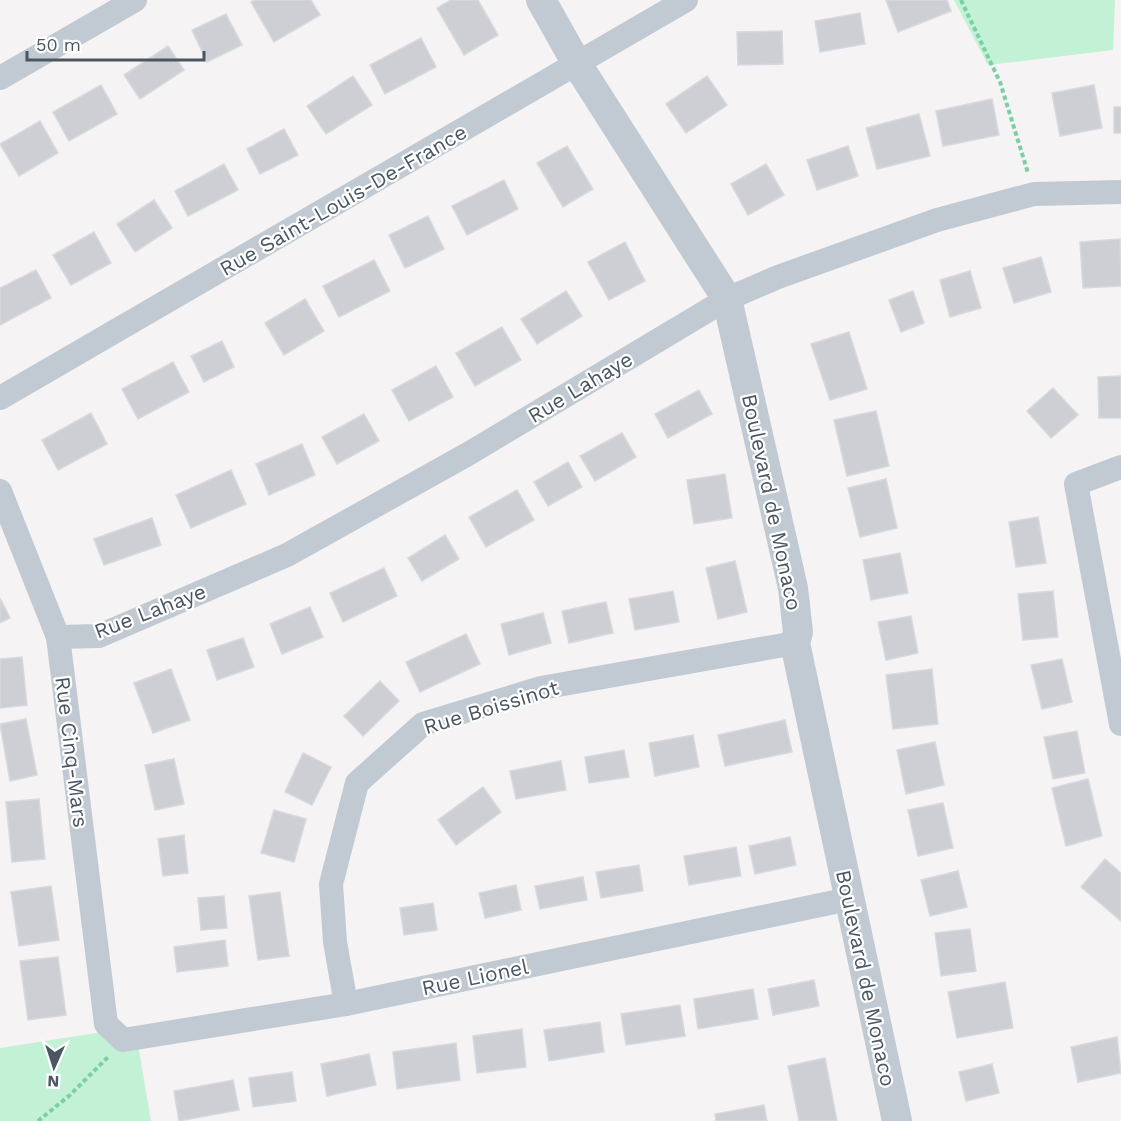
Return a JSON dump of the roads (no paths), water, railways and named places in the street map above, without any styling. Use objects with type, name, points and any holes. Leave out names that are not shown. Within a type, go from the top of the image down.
[{"type":"street","points":[[0,78],[135,0]]},
{"type":"street","name":"Boulevard de Monaco","points":[[541,0],[577,64],[727,299],[793,588],[798,632],[795,643],[897,1121]]},
{"type":"street","name":"Rue Saint-Louis-De-France","points":[[0,398],[686,0]]},
{"type":"street","name":"Rue Lahaye","points":[[58,637],[99,636],[287,555],[468,454],[727,299],[778,277],[937,220],[1034,194],[1121,192]]},
{"type":"street","points":[[1121,467],[1076,484],[1121,724]]},
{"type":"street","name":"Rue Cinq-Mars","points":[[0,491],[58,637],[115,1032]]},
{"type":"street","name":"Rue Boissinot","points":[[346,1004],[335,942],[331,884],[357,783],[423,724],[542,688],[795,643]]},
{"type":"street","name":"Rue Lionel","points":[[115,1032],[346,1004],[849,899]]}]
